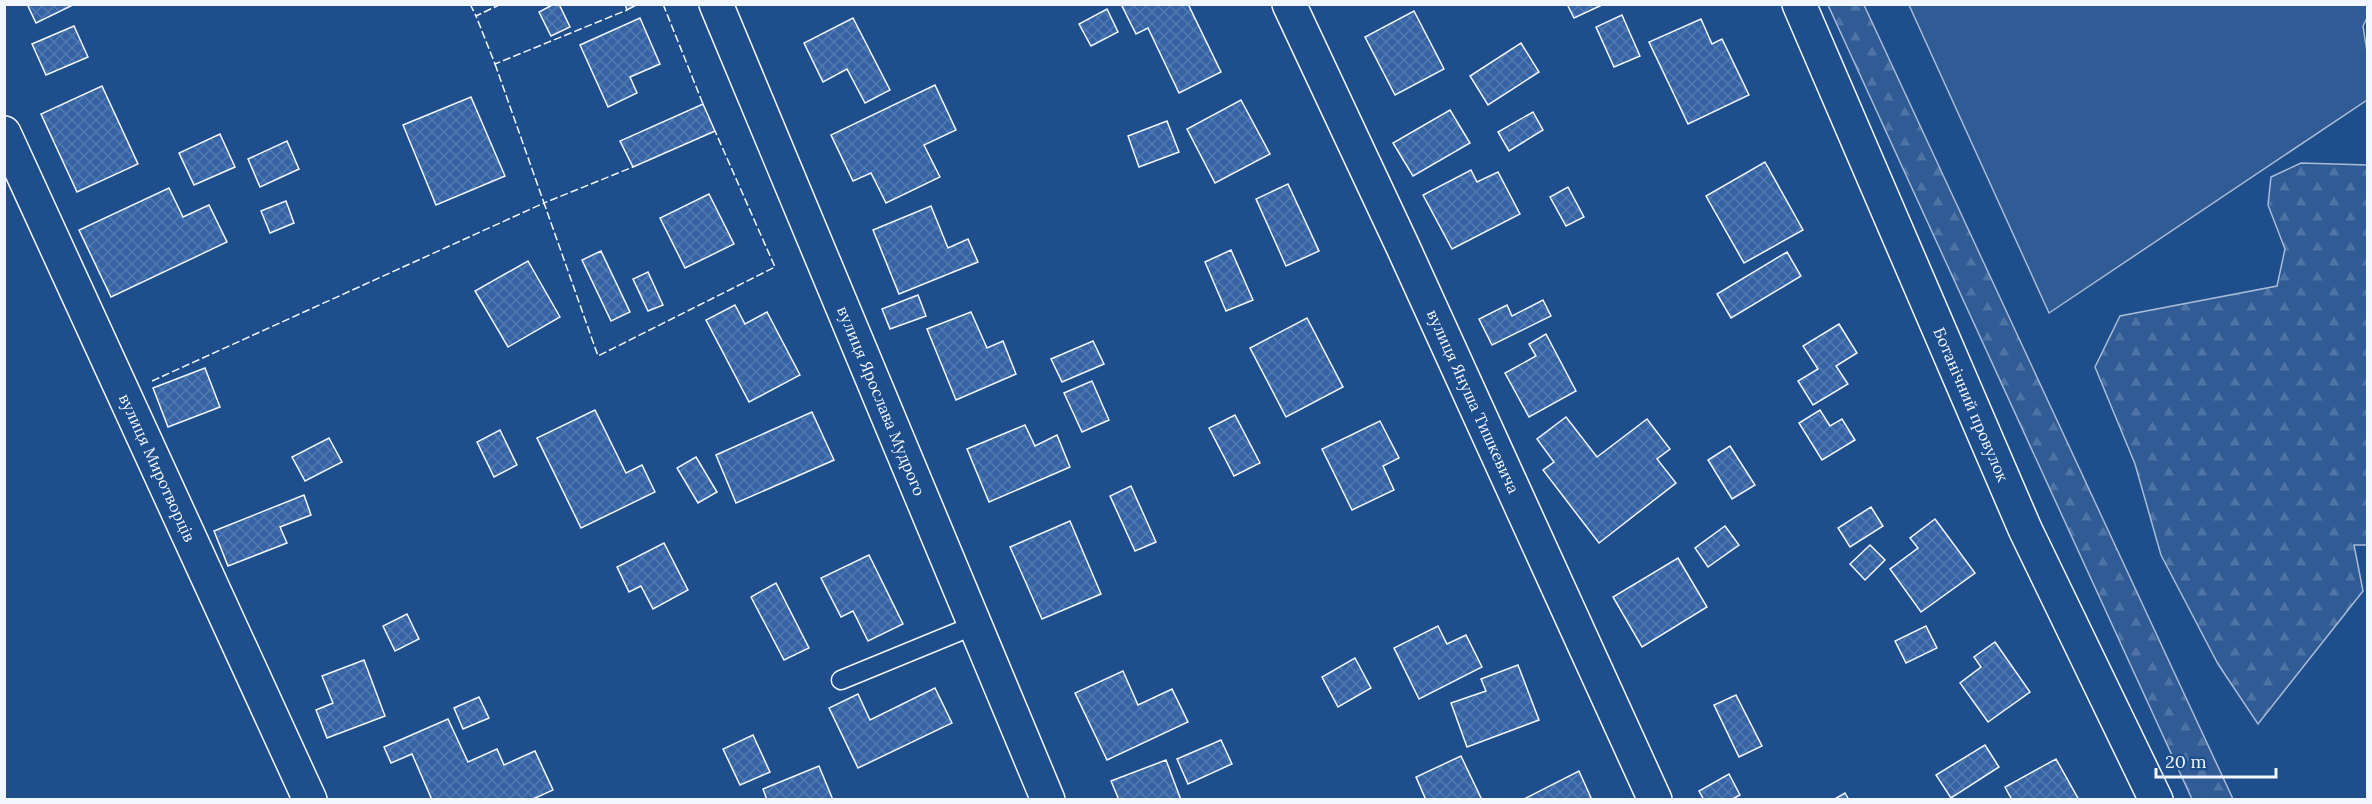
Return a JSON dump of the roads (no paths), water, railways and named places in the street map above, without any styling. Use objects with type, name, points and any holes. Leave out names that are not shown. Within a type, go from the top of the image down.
[{"type":"street","name":"вулиця Ярослава Мудрого","points":[[716,4],[1048,800]]},
{"type":"street","name":"вулиця Януша Тишкевича","points":[[1289,4],[1403,247],[1655,800]]},
{"type":"street","name":"Ботанічний провулок","points":[[1799,4],[2025,529],[2156,800]]},
{"type":"street","name":"вулиця Миротворців","points":[[4,133],[310,800]]},
{"type":"lane","points":[[841,680],[975,626]]}]
